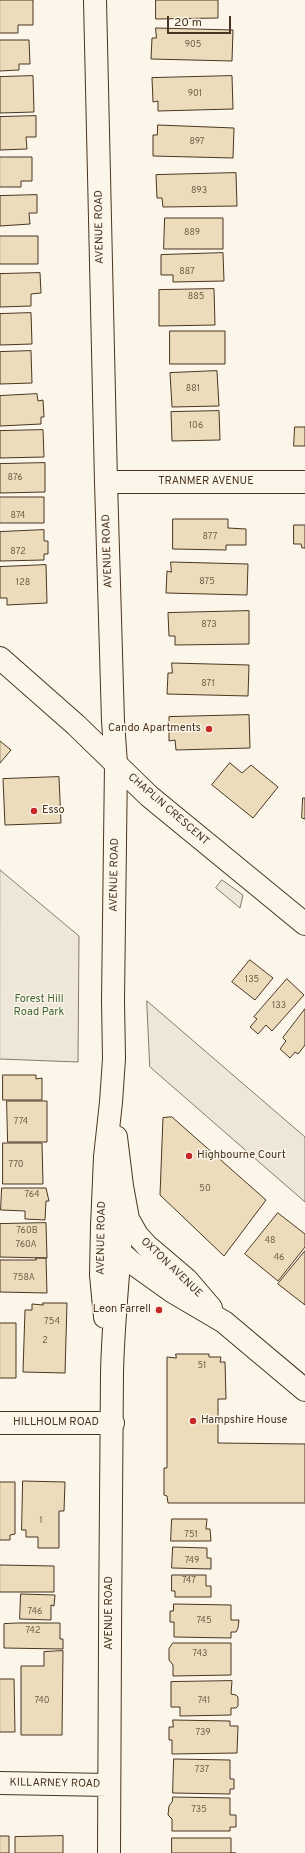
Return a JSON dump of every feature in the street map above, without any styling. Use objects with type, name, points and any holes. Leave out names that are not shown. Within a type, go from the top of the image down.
[{"type":"main road","name":"AVENUE ROAD","points":[[95,0],[106,482],[113,721],[116,764],[113,1000],[114,1047],[111,1102],[105,1157],[101,1274],[112,1374]]},
{"type":"main road","name":"TRANMER AVENUE","points":[[106,482],[305,482]]},
{"type":"main road","name":"CHAPLIN CRESCENT","points":[[0,658],[76,725],[149,796],[305,924]]},
{"type":"main road","name":"AVENUE ROAD","points":[[109,1853],[112,1374],[120,1253],[122,1186],[111,1102]]},
{"type":"main road","name":"OXTON AVENUE","points":[[122,1186],[128,1219],[137,1235],[147,1246],[187,1280],[224,1322],[305,1390]]},
{"type":"main road","name":"OXTON AVENUE","points":[[102,1226],[110,1243],[131,1262],[173,1292],[224,1322]]},
{"type":"main road","name":"HILLHOLM ROAD","points":[[0,1423],[112,1423]]},
{"type":"main road","name":"KILLARNEY ROAD","points":[[0,1783],[109,1785]]},
{"type":"green space","name":"Forest Hill Road Park","points":[[0,870],[79,936],[78,1062],[0,1059]]},
{"type":"green space","points":[[222,880],[243,895],[240,908],[216,888]]},
{"type":"green space","points":[[147,1001],[305,1137],[305,1202],[150,1067]]},
{"type":"building","points":[[0,0],[33,0],[33,25],[18,25],[18,33],[0,33]]},
{"type":"building","points":[[156,0],[218,0],[218,18],[156,19]]},
{"type":"building","points":[[156,28],[233,30],[232,61],[151,59],[152,38],[156,38]]},
{"type":"building","points":[[0,40],[29,40],[30,64],[19,64],[19,70],[0,71]]},
{"type":"building","points":[[33,76],[34,112],[0,113],[0,77]]},
{"type":"building","points":[[232,76],[233,109],[158,111],[158,101],[153,102],[152,78]]},
{"type":"building","points":[[36,116],[36,137],[26,137],[27,149],[0,150],[0,117]]},
{"type":"building","points":[[158,125],[234,128],[233,158],[153,156],[153,135],[157,135]]},
{"type":"building","points":[[0,157],[32,157],[32,181],[21,181],[21,187],[0,187]]},
{"type":"building","points":[[236,173],[237,206],[163,207],[162,198],[157,198],[156,175]]},
{"type":"building","points":[[37,195],[37,213],[29,213],[30,224],[0,226],[0,196]]},
{"type":"building","points":[[165,218],[223,218],[223,249],[164,249]]},
{"type":"building","points":[[0,236],[38,236],[38,264],[0,264]]},
{"type":"building","points":[[223,253],[224,281],[173,282],[173,275],[161,275],[161,255]]},
{"type":"building","points":[[40,273],[41,293],[31,294],[31,306],[0,307],[0,274]]},
{"type":"building","points":[[214,289],[215,325],[159,326],[159,290]]},
{"type":"building","points":[[31,313],[32,344],[0,345],[0,314]]},
{"type":"building","points":[[170,331],[225,331],[225,364],[170,364]]},
{"type":"building","points":[[31,351],[32,383],[0,384],[0,352]]},
{"type":"building","points":[[217,371],[219,406],[172,407],[170,373]]},
{"type":"building","points":[[37,394],[38,401],[43,400],[44,417],[41,417],[41,424],[0,426],[0,396]]},
{"type":"building","points":[[219,411],[220,440],[172,441],[171,412]]},
{"type":"building","points":[[295,427],[305,427],[305,446],[294,446]]},
{"type":"building","points":[[43,430],[44,457],[0,458],[0,431]]},
{"type":"building","points":[[45,463],[45,492],[0,493],[0,464]]},
{"type":"building","points":[[0,497],[44,497],[44,523],[0,523]]},
{"type":"building","points":[[173,519],[228,519],[228,528],[246,529],[246,545],[226,545],[226,550],[173,549]]},
{"type":"building","points":[[294,525],[305,525],[305,548],[302,548],[301,544],[294,544]]},
{"type":"building","points":[[44,530],[44,541],[48,541],[48,554],[44,554],[44,560],[0,561],[0,532]]},
{"type":"building","points":[[171,562],[248,564],[247,595],[166,593],[167,571],[171,572]]},
{"type":"building","points":[[46,565],[47,603],[7,605],[7,598],[0,598],[0,567]]},
{"type":"building","points":[[249,611],[249,644],[175,645],[175,636],[169,636],[168,613]]},
{"type":"building","name":"Cando Apartments","points":[[172,663],[249,665],[248,696],[167,694],[168,673],[172,673]]},
{"type":"building","name":"Cando Apartments","points":[[249,715],[250,748],[176,750],[175,740],[169,741],[169,717]]},
{"type":"building","points":[[0,741],[11,750],[0,763]]},
{"type":"building","points":[[230,763],[242,773],[251,765],[278,787],[253,818],[212,785]]},
{"type":"building","points":[[59,777],[61,823],[5,825],[3,779]]},
{"type":"building","points":[[303,798],[305,798],[305,819],[302,818]]},
{"type":"building","points":[[250,960],[273,978],[255,1000],[232,982]]},
{"type":"building","points":[[287,979],[304,995],[272,1031],[266,1025],[258,1034],[250,1027],[257,1019],[254,1017]]},
{"type":"building","points":[[305,1009],[305,1045],[298,1054],[295,1052],[290,1058],[280,1049],[286,1041],[283,1038]]},
{"type":"building","points":[[3,1075],[36,1075],[36,1079],[42,1078],[42,1100],[3,1100]]},
{"type":"building","points":[[7,1101],[47,1101],[47,1142],[8,1142]]},
{"type":"building","name":"Highbourne Court","points":[[172,1117],[266,1200],[224,1256],[160,1195],[163,1118]]},
{"type":"building","points":[[3,1143],[42,1143],[43,1184],[3,1184]]},
{"type":"building","points":[[2,1188],[46,1188],[49,1201],[46,1201],[45,1220],[25,1219],[25,1211],[1,1210]]},
{"type":"building","points":[[278,1213],[305,1234],[305,1247],[278,1281],[245,1254]]},
{"type":"building","points":[[46,1223],[47,1258],[0,1257],[0,1224]]},
{"type":"building","points":[[305,1251],[305,1305],[278,1284]]},
{"type":"building","points":[[36,1258],[46,1258],[47,1293],[0,1292],[0,1260],[36,1260]]},
{"type":"building","points":[[43,1303],[67,1303],[65,1373],[23,1372],[25,1310],[32,1310],[32,1304],[43,1305]]},
{"type":"building","points":[[0,1323],[16,1323],[16,1378],[0,1378]]},
{"type":"building","name":"Hampshire House","points":[[176,1354],[209,1354],[209,1357],[221,1357],[220,1362],[225,1362],[226,1399],[218,1399],[218,1443],[305,1444],[305,1503],[168,1503],[167,1496],[164,1495],[164,1468],[167,1468],[167,1357],[176,1358]]},
{"type":"building","points":[[23,1481],[65,1482],[64,1511],[59,1511],[59,1548],[38,1548],[38,1537],[26,1537],[26,1530],[22,1530]]},
{"type":"building","points":[[0,1482],[15,1482],[15,1534],[10,1535],[10,1540],[0,1540]]},
{"type":"building","points":[[172,1519],[207,1519],[206,1529],[210,1529],[211,1541],[171,1541]]},
{"type":"building","points":[[173,1547],[207,1548],[207,1558],[211,1558],[211,1569],[172,1568]]},
{"type":"building","points":[[0,1565],[54,1566],[54,1592],[0,1592]]},
{"type":"building","points":[[172,1575],[206,1575],[206,1586],[211,1586],[211,1597],[175,1597],[175,1591],[172,1591]]},
{"type":"building","points":[[21,1594],[55,1595],[54,1606],[51,1605],[51,1620],[20,1619]]},
{"type":"building","points":[[174,1604],[231,1605],[231,1620],[239,1620],[238,1628],[236,1632],[231,1632],[231,1638],[174,1637],[174,1622],[170,1622],[170,1611],[173,1611]]},
{"type":"building","points":[[60,1623],[60,1639],[63,1639],[63,1649],[4,1648],[4,1624]]},
{"type":"building","points":[[173,1643],[231,1643],[231,1675],[173,1676],[173,1665],[169,1660],[169,1649]]},
{"type":"building","points":[[63,1651],[62,1735],[21,1735],[21,1666],[44,1666],[44,1652]]},
{"type":"building","points":[[0,1679],[14,1679],[15,1732],[0,1732]]},
{"type":"building","points":[[232,1681],[231,1694],[238,1697],[238,1706],[236,1708],[231,1708],[231,1715],[180,1716],[180,1707],[171,1707],[171,1682]]},
{"type":"building","points":[[173,1720],[230,1721],[230,1726],[238,1726],[237,1753],[172,1754],[172,1740],[169,1740],[169,1727],[173,1727]]},
{"type":"building","points":[[174,1759],[230,1760],[230,1779],[234,1779],[234,1789],[230,1789],[230,1794],[173,1793]]},
{"type":"building","points":[[173,1797],[230,1798],[230,1815],[236,1815],[236,1827],[230,1827],[230,1831],[172,1831],[172,1819],[168,1815],[169,1806]]},
{"type":"building","points":[[0,1836],[9,1836],[9,1853],[0,1853]]},
{"type":"building","points":[[63,1836],[63,1853],[15,1853],[15,1837]]},
{"type":"building","points":[[172,1838],[231,1838],[231,1853],[172,1853]]},
{"type":"place","name":"Cando Apartments","points":[[209,729]]},
{"type":"place","name":"Esso","points":[[34,811]]},
{"type":"place","name":"Highbourne Court","points":[[189,1156]]},
{"type":"place","name":"Leon Farrell","points":[[159,1310]]},
{"type":"place","name":"Hampshire House","points":[[193,1421]]}]
